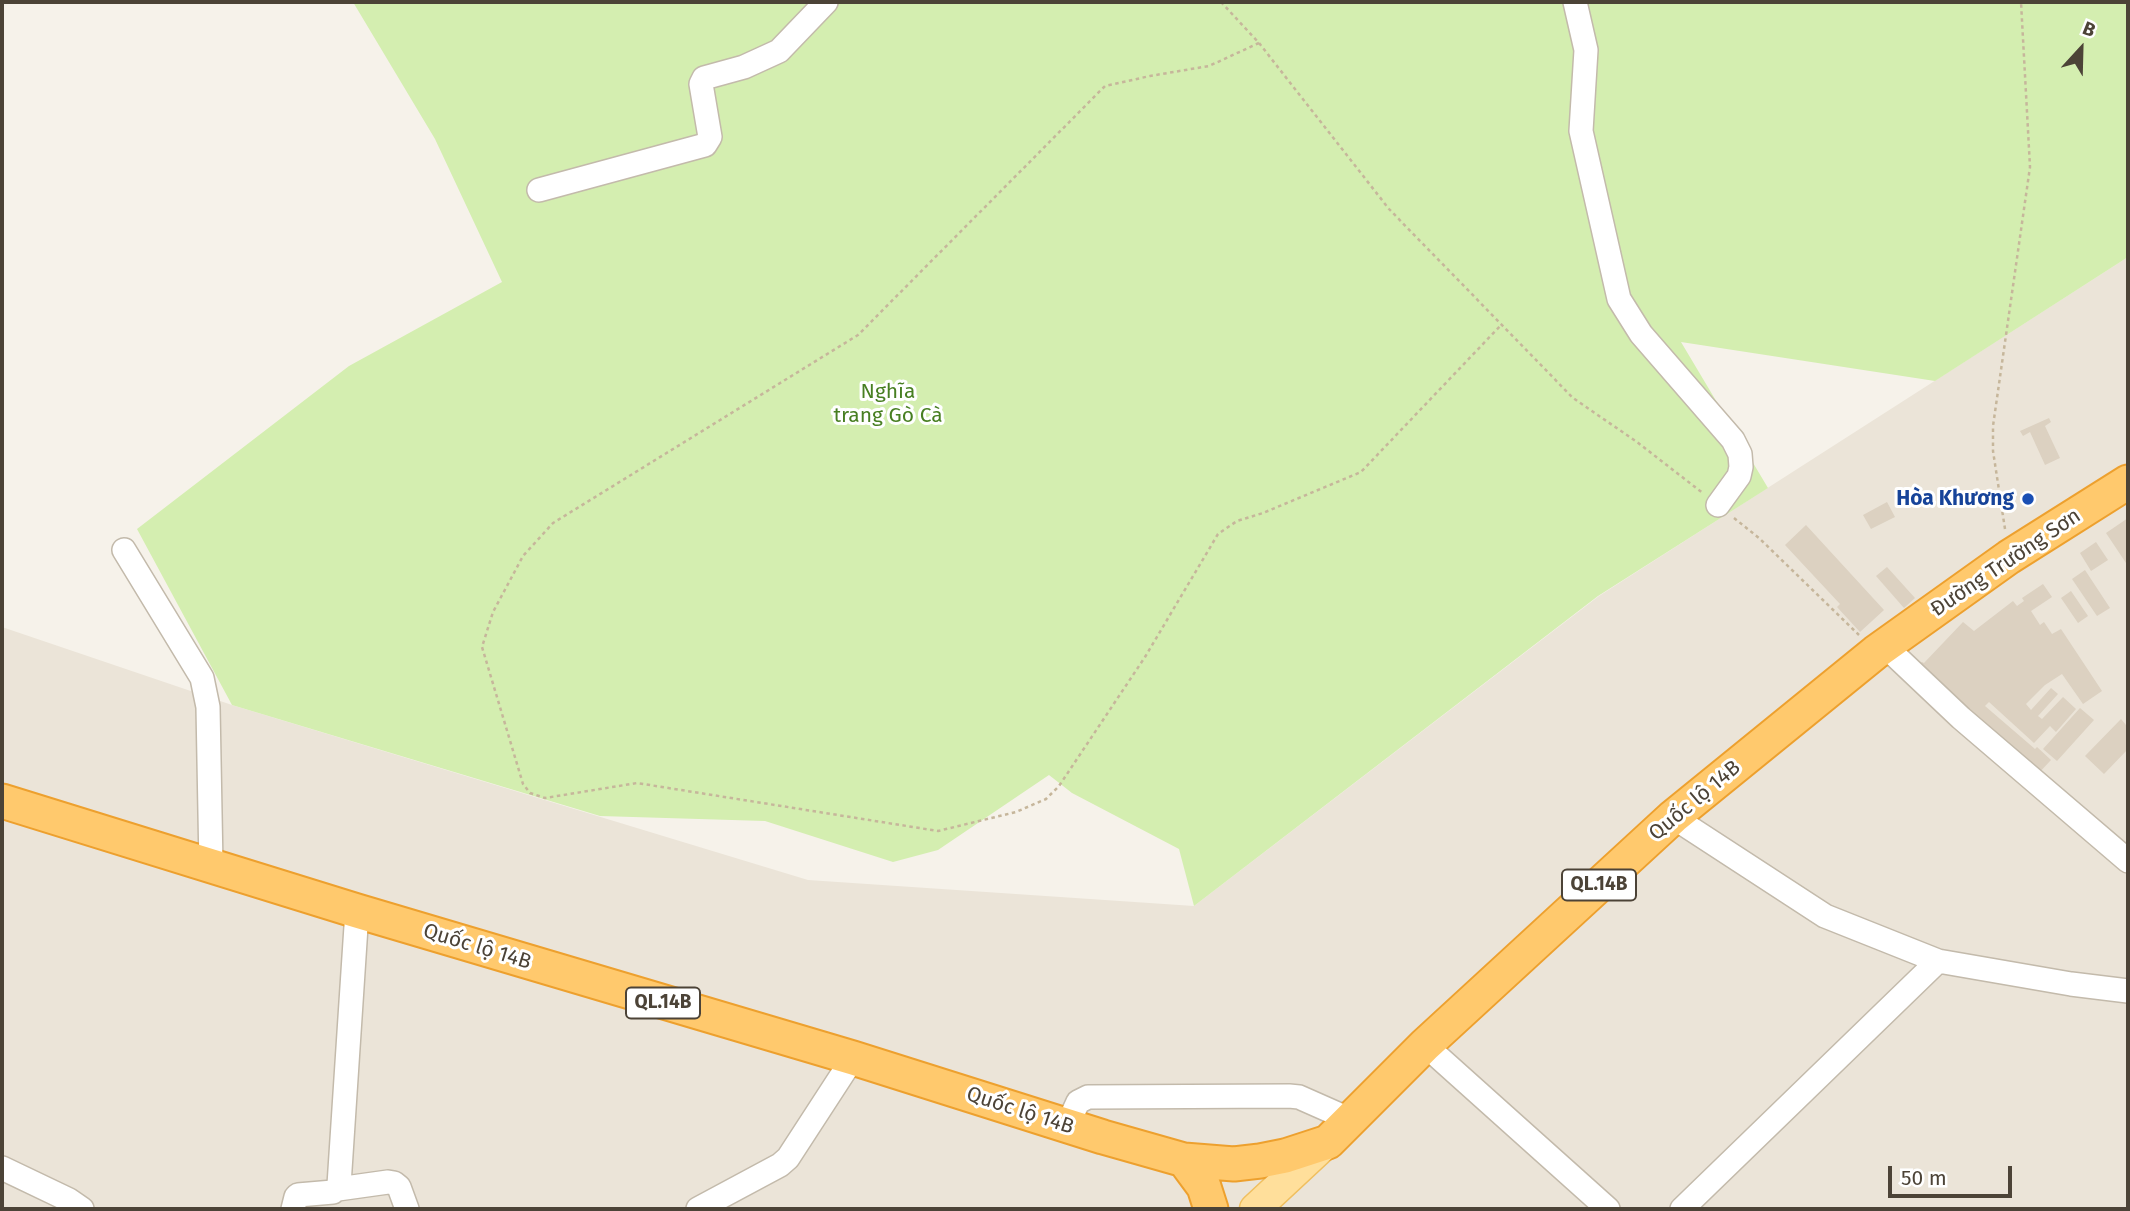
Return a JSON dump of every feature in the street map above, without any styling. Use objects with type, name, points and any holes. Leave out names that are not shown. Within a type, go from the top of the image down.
[{"type":"highway","name":"Đường Trường Sơn","points":[[1881,650],[2009,557],[2128,482]]},
{"type":"highway","name":"Quốc lộ 14B","points":[[2,801],[357,911],[852,1058],[1067,1126],[1184,1160],[1234,1164],[1285,1156],[1339,1131],[1425,1045],[1673,817],[1881,650]]},
{"type":"highway","points":[[1184,1160],[1204,1187],[1211,1209]]},
{"type":"main road","points":[[1255,1209],[1339,1131]]},
{"type":"street","points":[[539,190],[705,145],[710,137],[701,84],[704,78],[744,67],[779,51],[826,2]]},
{"type":"street","points":[[1575,2],[1586,50],[1581,131],[1619,299],[1641,334],[1737,447],[1741,467],[1739,476],[1718,505]]},
{"type":"street","points":[[124,550],[202,678],[208,707],[211,866]]},
{"type":"street","points":[[1881,650],[2128,861]]},
{"type":"street","points":[[1673,817],[1825,916],[1938,961],[2128,991]]},
{"type":"street","points":[[338,1189],[357,911]]},
{"type":"street","points":[[1682,1209],[1938,961]]},
{"type":"street","points":[[1425,1045],[1608,1209]]},
{"type":"street","points":[[698,1209],[780,1166],[788,1158],[852,1058]]},
{"type":"street","points":[[1067,1126],[1078,1102],[1088,1097],[1289,1096],[1299,1097],[1339,1131]]},
{"type":"street","points":[[2,1168],[82,1209]]},
{"type":"street","points":[[293,1209],[298,1195],[388,1182],[399,1187],[407,1209]]},
{"type":"path","points":[[1221,2],[1259,44],[1389,209],[1573,398],[1637,442],[1759,538],[1881,650]]},
{"type":"path","points":[[2009,557],[1993,451],[1993,426],[2030,167],[2021,2]]},
{"type":"path","points":[[1259,44],[1209,66],[1105,86],[858,335],[553,523],[523,556],[493,612],[482,647],[523,784],[530,793],[545,798],[637,783],[938,831],[1016,812],[1046,799],[1059,786],[1145,657],[1218,534],[1237,521],[1263,513],[1361,472],[1502,324]]},
{"type":"shaded area","points":[[2128,257],[2128,1209],[2,1209],[2,627],[232,705],[808,880],[1194,906],[1599,596]]},
{"type":"green space","name":"Nghĩa trang Gò Cà","points":[[353,2],[2128,2],[2128,257],[1935,381],[1681,342],[1768,488],[1598,596],[1194,906],[1179,849],[1072,793],[1049,775],[938,850],[893,862],[765,821],[600,816],[232,705],[137,529],[349,366],[502,282],[435,139]]},
{"type":"building","points":[[2049,418],[2051,422],[2045,426],[2060,458],[2045,465],[2030,432],[2023,436],[2020,431]]},
{"type":"building","points":[[1887,502],[1895,517],[1871,529],[1863,515]]},
{"type":"building","points":[[2128,518],[2128,566],[2106,533]]},
{"type":"building","points":[[1806,525],[1884,610],[1860,632],[1837,607],[1840,604],[1785,545]]},
{"type":"building","points":[[2096,542],[2108,560],[2091,571],[2080,553]]},
{"type":"building","points":[[1887,567],[1915,598],[1904,608],[1876,576]]},
{"type":"building","points":[[2085,570],[2110,608],[2097,616],[2072,579]]},
{"type":"building","points":[[2043,584],[2052,597],[2031,611],[2040,625],[2044,622],[2052,634],[2061,629],[2102,691],[2083,704],[2062,674],[2045,685],[2026,704],[2031,710],[2051,688],[2058,694],[2038,716],[2042,719],[2063,697],[2076,709],[2056,732],[2050,726],[2034,743],[1989,702],[1985,706],[2051,760],[2036,776],[1916,667],[1924,663],[1963,622],[1974,631],[2013,601],[2017,606],[2024,601],[2022,598]]},
{"type":"building","points":[[2071,591],[2088,616],[2078,623],[2061,598]]},
{"type":"building","points":[[2080,708],[2094,720],[2057,761],[2043,749]]},
{"type":"building","points":[[2121,719],[2126,725],[2128,723],[2128,749],[2104,774],[2085,756]]},
{"type":"place","name":"Hòa Khương","points":[[2028,499]]}]
